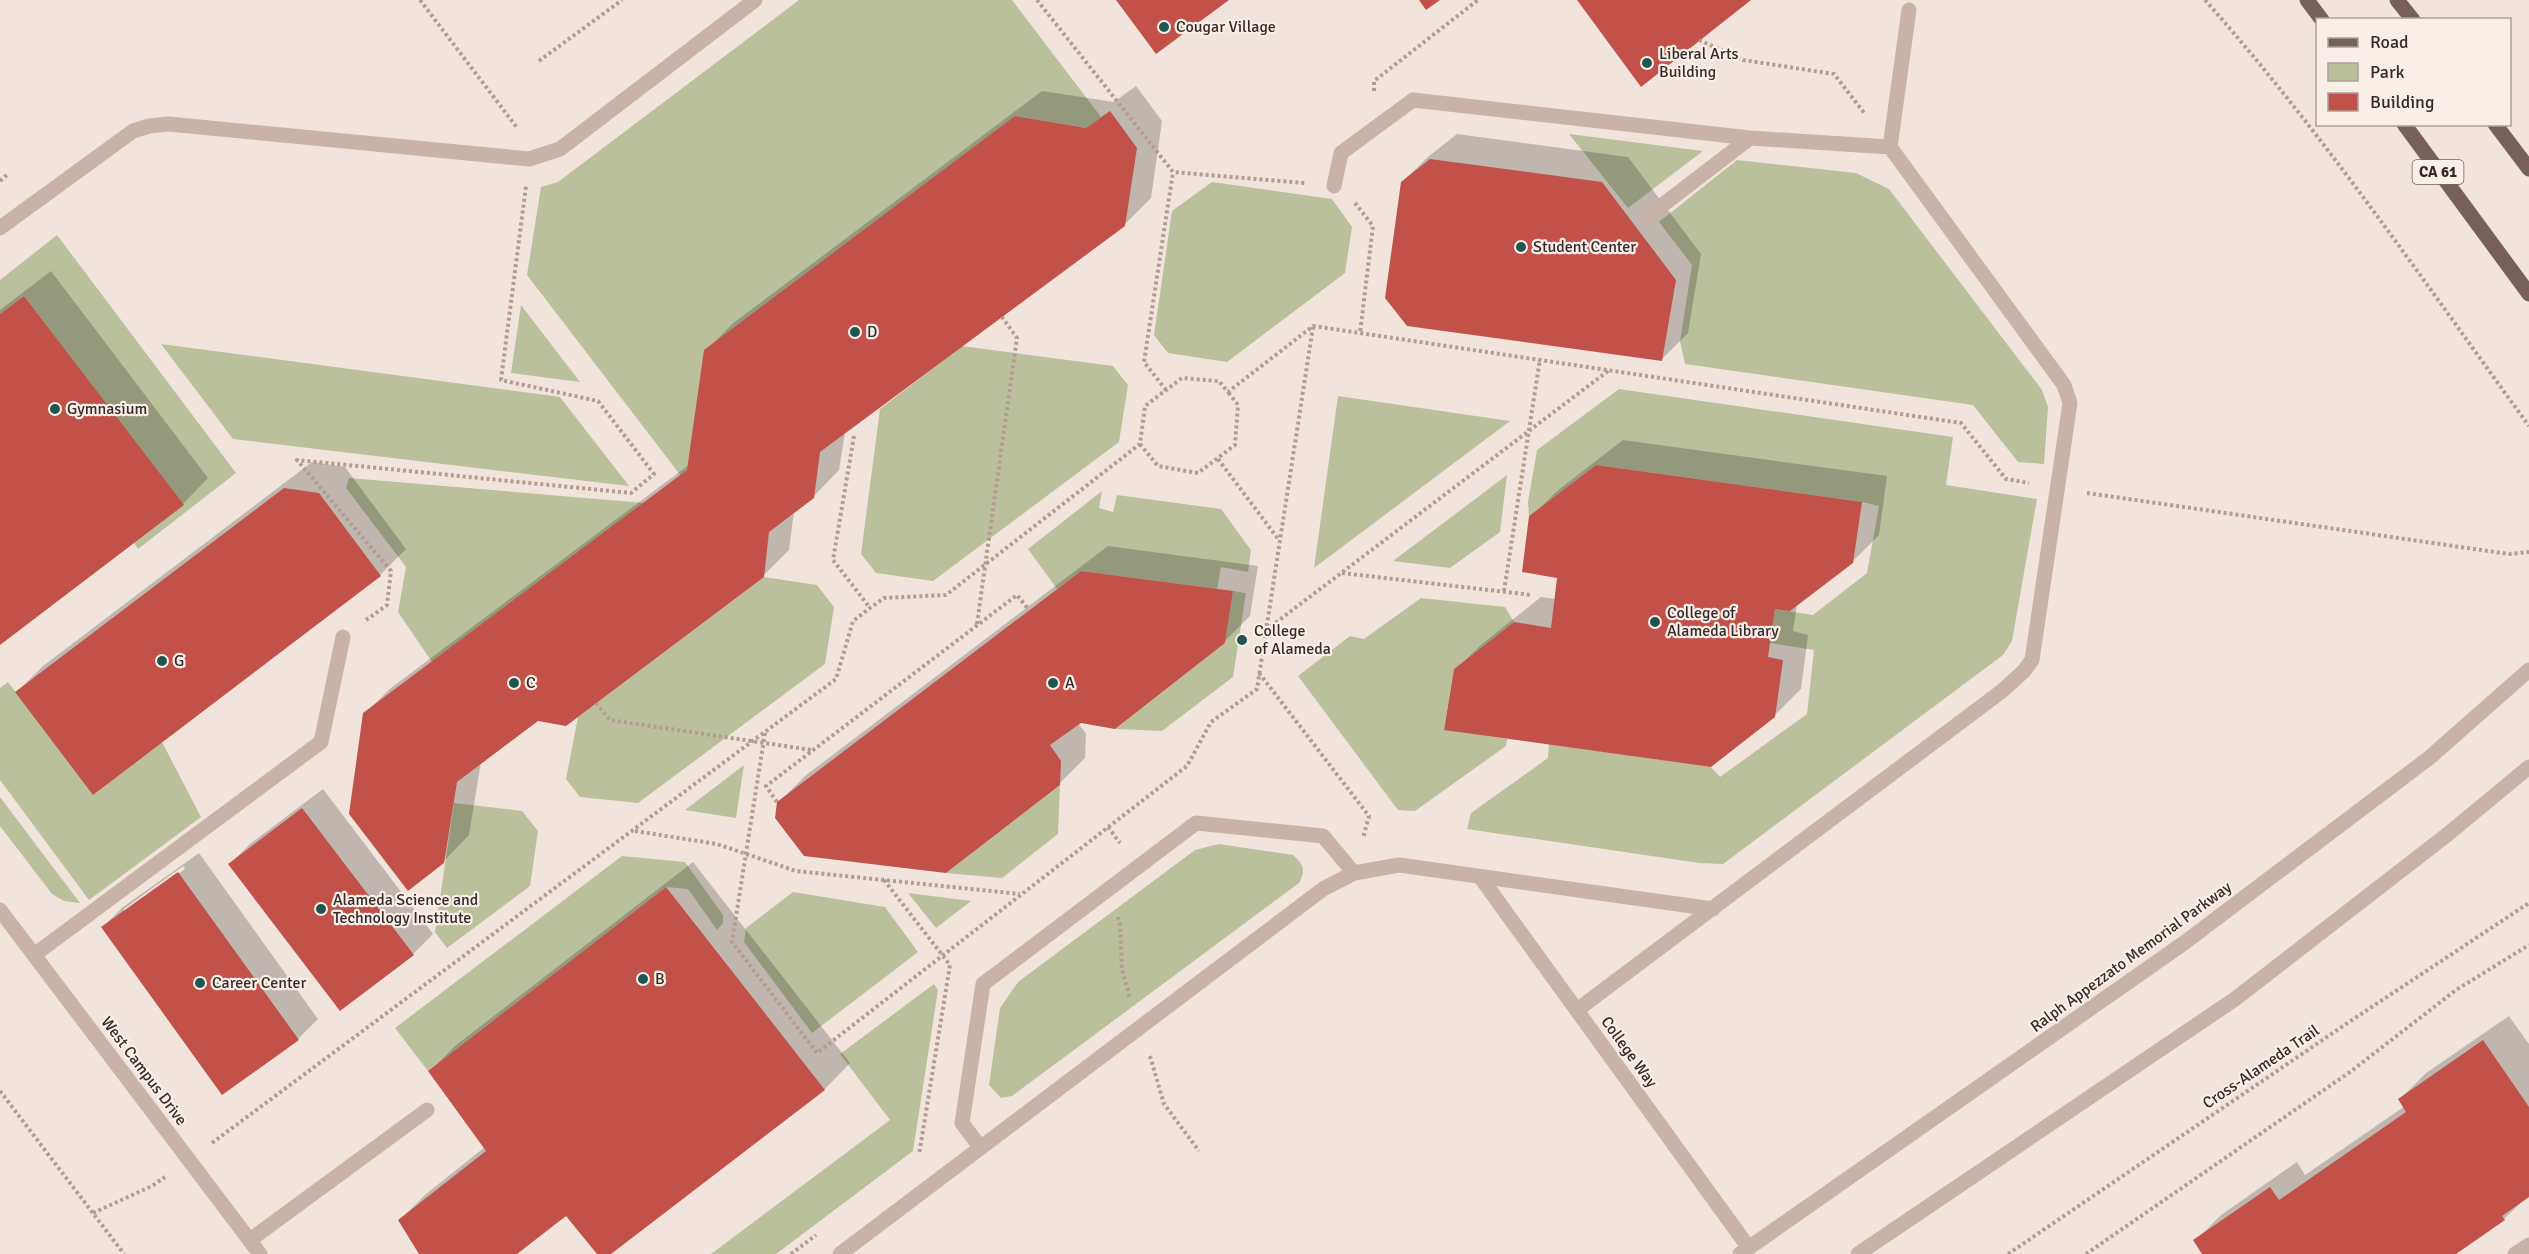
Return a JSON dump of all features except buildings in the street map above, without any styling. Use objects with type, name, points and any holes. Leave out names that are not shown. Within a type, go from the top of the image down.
[{"type":"main road","points":[[2307,0],[2320,18]]},
{"type":"main road","points":[[2397,0],[2411,18]]},
{"type":"main road","name":"CA 61","points":[[2405,126],[2529,294]]},
{"type":"main road","points":[[2496,126],[2529,169]]},
{"type":"street","points":[[0,228],[133,131],[149,126],[169,124],[529,159],[560,149],[755,0]]},
{"type":"street","points":[[1577,1010],[2002,691],[2024,671],[2032,660],[2070,403],[2064,385],[1890,147],[1909,10]]},
{"type":"street","points":[[1334,186],[1341,153],[1413,100],[1750,138],[1890,147]]},
{"type":"street","points":[[1647,217],[1750,138]]},
{"type":"street","points":[[34,955],[321,742],[343,637]]},
{"type":"street","name":"Ralph Appezzato Memorial Parkway","points":[[1744,1251],[2184,944],[2429,758],[2529,670]]},
{"type":"street","points":[[1858,1254],[2235,999],[2448,834],[2529,767]]},
{"type":"street","points":[[980,1148],[962,1124],[983,984],[1196,823],[1323,836],[1354,873]]},
{"type":"street","points":[[840,1254],[1323,889],[1354,873],[1399,865],[1713,909]]},
{"type":"street","name":"College Way","points":[[1481,878],[1577,1010],[1744,1251]]},
{"type":"street","name":"West Campus Drive","points":[[0,910],[260,1254]]},
{"type":"street","points":[[250,1240],[427,1110]]},
{"type":"street","points":[[2515,1254],[2529,1245]]},
{"type":"path","points":[[343,637],[387,605],[391,572],[297,460],[631,493],[654,474],[598,401],[501,380],[529,159],[528,143],[420,0]]},
{"type":"path","points":[[539,61],[622,0]]},
{"type":"path","points":[[1037,0],[1173,172],[1343,187],[1374,226],[1360,333]]},
{"type":"path","points":[[1376,128],[1374,81],[1478,0]]},
{"type":"path","points":[[2205,0],[2245,45],[2365,200],[2529,426]]},
{"type":"path","points":[[1699,40],[1743,60],[1834,74],[1890,147]]},
{"type":"path","points":[[1166,390],[1144,362],[1173,172]]},
{"type":"path","points":[[0,181],[7,175]]},
{"type":"path","points":[[977,624],[1017,338],[1002,317]]},
{"type":"path","points":[[1228,392],[1313,326],[1961,423],[2006,479],[2057,489],[2509,554],[2529,552]]},
{"type":"path","points":[[765,732],[732,942],[817,1053],[1186,766],[1211,722],[1257,689],[1313,326]]},
{"type":"path","points":[[1504,591],[1540,359]]},
{"type":"path","points":[[1265,630],[1608,370]]},
{"type":"path","points":[[93,1213],[152,1186],[189,1161],[836,679],[852,621],[884,598],[946,595],[1140,444],[1146,406],[1182,378],[1219,381],[1238,405],[1236,446],[1198,473],[1158,466],[1140,444]]},
{"type":"path","points":[[854,436],[833,560],[870,608]]},
{"type":"path","points":[[1218,459],[1280,540]]},
{"type":"path","points":[[1342,572],[1532,595]]},
{"type":"path","points":[[777,802],[766,786],[977,624],[1017,595],[1029,610]]},
{"type":"path","points":[[1259,673],[1369,816],[1354,873]]},
{"type":"path","points":[[596,703],[609,720],[812,750]]},
{"type":"path","points":[[634,831],[717,844],[796,871],[1021,894]]},
{"type":"path","points":[[884,880],[950,965],[919,1157]]},
{"type":"path","name":"Cross-Alameda Trail","points":[[2008,1254],[2346,1024],[2529,903]]},
{"type":"path","points":[[2086,1254],[2350,1072],[2456,990],[2529,945]]},
{"type":"path","points":[[0,1091],[124,1254]]},
{"type":"path","points":[[791,1254],[818,1233]]},
{"type":"green space","points":[[799,0],[1012,0],[1101,117],[1086,128],[1015,116],[681,476],[527,275],[541,187],[558,182]]},
{"type":"green space","points":[[1569,134],[1703,151],[1628,208]]},
{"type":"green space","points":[[1737,160],[1856,173],[1889,189],[2042,390],[2048,407],[2044,464],[2018,462],[1973,405],[1685,364],[1680,341],[1692,265],[1659,222]]},
{"type":"green space","points":[[1212,182],[1332,199],[1352,227],[1345,273],[1227,362],[1168,353],[1154,335],[1172,211]]},
{"type":"green space","points":[[57,235],[236,473],[138,549],[134,543],[183,505],[24,296],[0,314],[0,280]]},
{"type":"green space","points":[[521,305],[580,382],[511,373]]},
{"type":"green space","points":[[161,344],[560,397],[629,486],[233,439]]},
{"type":"green space","points":[[962,346],[1113,366],[1128,385],[1119,442],[933,581],[876,573],[861,554],[880,409]]},
{"type":"green space","points":[[1619,389],[1953,437],[1946,485],[2037,499],[2012,641],[2003,655],[1723,864],[1699,863],[1467,829],[1471,813],[1548,758],[1549,744],[1711,767],[1720,777],[1807,714],[1814,650],[1770,643],[1775,609],[1813,615],[1867,573],[1879,506],[1862,502],[1596,465],[1529,516],[1528,502],[1537,450]]},
{"type":"green space","points":[[1338,396],[1510,421],[1314,568]]},
{"type":"green space","points":[[1507,475],[1500,532],[1450,568],[1393,561]]},
{"type":"green space","points":[[349,478],[645,503],[432,662],[398,612],[406,567],[346,488]]},
{"type":"green space","points":[[1102,491],[1099,508],[1113,512],[1117,495],[1221,509],[1251,550],[1248,572],[1221,567],[1217,589],[1081,571],[1057,589],[1028,549]]},
{"type":"green space","points":[[764,577],[817,585],[834,607],[825,664],[638,803],[580,797],[566,779],[578,717]]},
{"type":"green space","points":[[1233,591],[1246,593],[1233,677],[1162,731],[1115,729],[1225,643]]},
{"type":"green space","points":[[1421,598],[1505,607],[1514,622],[1454,669],[1444,729],[1507,739],[1506,746],[1415,811],[1398,810],[1298,676],[1350,636],[1364,639]]},
{"type":"green space","points":[[8,682],[93,794],[162,742],[201,817],[89,900],[0,780],[0,688]]},
{"type":"green space","points":[[744,765],[736,818],[685,810]]},
{"type":"green space","points":[[1060,785],[1058,834],[1002,878],[946,873]]},
{"type":"green space","points":[[0,797],[80,903],[64,901],[52,894],[0,826]]},
{"type":"green space","points":[[454,803],[522,811],[538,831],[530,886],[447,948],[435,932]]},
{"type":"green space","points":[[1219,844],[1293,855],[1303,868],[1299,883],[1012,1096],[1001,1098],[989,1085],[1000,1008],[1018,982],[1195,850]]},
{"type":"green space","points":[[622,856],[685,862],[723,915],[723,923],[717,930],[688,889],[666,887],[428,1071],[395,1028]]},
{"type":"green space","points":[[793,892],[885,907],[918,952],[812,1033],[744,942],[746,928]]},
{"type":"green space","points":[[908,893],[971,901],[936,928]]},
{"type":"green space","points":[[934,984],[938,990],[913,1151],[776,1254],[711,1254],[890,1120],[840,1054]]},
{"type":"place","name":"Cougar Village","points":[[1164,27]]},
{"type":"place","name":"Liberal Arts Building","points":[[1647,63]]},
{"type":"place","name":"Student Center","points":[[1521,247]]},
{"type":"place","name":"D","points":[[855,332]]},
{"type":"place","name":"Gymnasium","points":[[55,409]]},
{"type":"place","name":"College of Alameda Library","points":[[1655,622]]},
{"type":"place","name":"College of Alameda","points":[[1242,640]]},
{"type":"place","name":"G","points":[[162,661]]},
{"type":"place","name":"C","points":[[514,683]]},
{"type":"place","name":"A","points":[[1053,683]]},
{"type":"place","name":"Alameda Science and Technology Institute","points":[[321,909]]},
{"type":"place","name":"B","points":[[643,979]]},
{"type":"place","name":"Career Center","points":[[200,983]]}]
